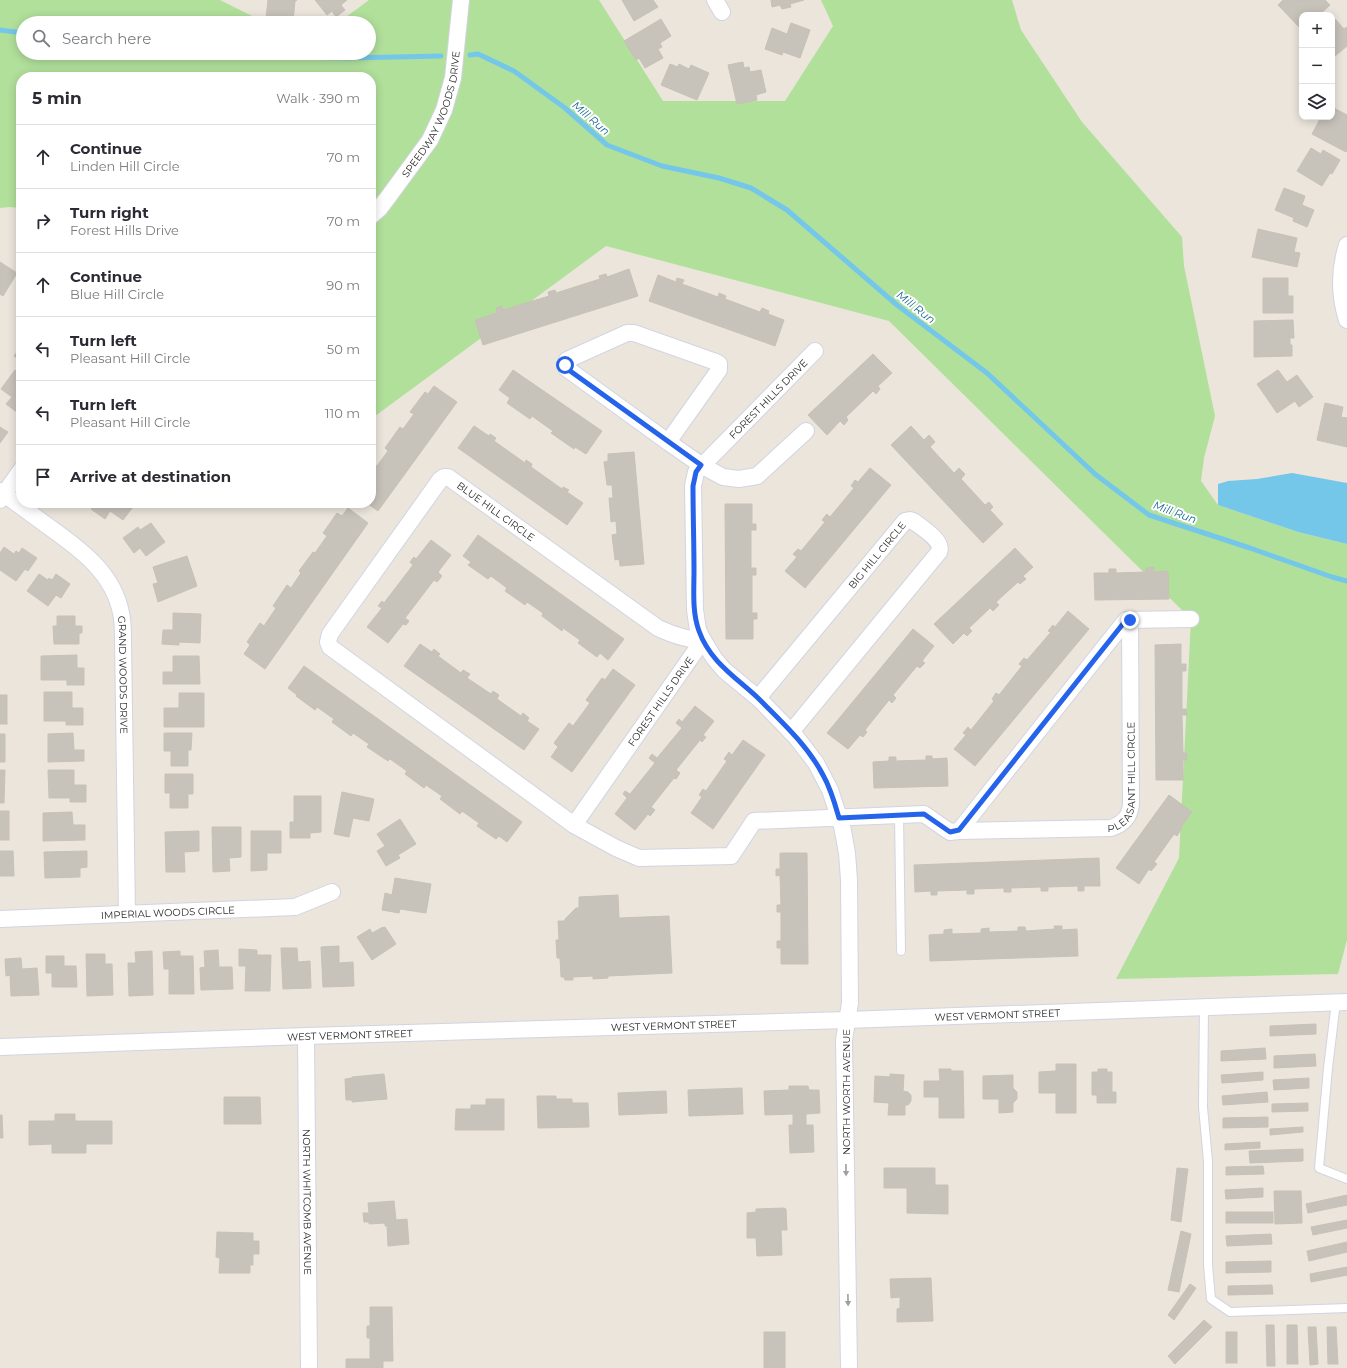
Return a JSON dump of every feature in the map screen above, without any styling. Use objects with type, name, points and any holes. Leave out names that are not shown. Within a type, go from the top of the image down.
[{"type":"street","name":"SPEEDWAY WOODS DRIVE","points":[[376,212],[430,140],[444,110],[453,78],[461,0]]},
{"type":"street","points":[[1347,245],[1341,276],[1342,301],[1347,320]]},
{"type":"street","points":[[668,442],[719,370],[720,367],[716,362],[634,332],[627,332],[567,360],[565,363],[566,368],[668,442],[701,465],[723,477],[739,479],[757,476],[806,431]]},
{"type":"street","name":"FOREST HILLS DRIVE","points":[[574,825],[703,640],[698,630],[695,614],[693,482],[696,472],[701,465],[815,351]]},
{"type":"street","points":[[1,495],[16,476]]},
{"type":"street","name":"BLUE HILL CIRCLE","points":[[574,825],[330,647],[328,642],[330,634],[440,480],[444,477],[448,477],[658,628],[674,636],[691,640],[703,640]]},
{"type":"street","name":"GRAND WOODS DRIVE","points":[[1,495],[16,505]]},
{"type":"street","name":"GRAND WOODS DRIVE","points":[[20,508],[73,544],[98,567],[108,581],[120,609],[123,640],[127,914]]},
{"type":"street","name":"BIG HILL CIRCLE","points":[[758,698],[905,521],[913,521],[938,542],[940,547],[939,552],[791,732]]},
{"type":"street","points":[[959,830],[1126,620],[1191,619]]},
{"type":"street","name":"PLEASANT HILL CIRCLE","points":[[574,825],[616,848],[639,858],[731,856],[754,821],[924,814],[950,832],[959,830],[1111,828],[1124,822],[1129,815],[1131,804],[1130,620]]},
{"type":"street","points":[[703,640],[714,658],[724,670],[758,698],[806,750],[824,776],[839,818]]},
{"type":"street","name":"NORTH WORTH AVENUE","points":[[839,818],[847,853],[850,880],[850,1003],[844,1040],[849,1368]]},
{"type":"street","name":"IMPERIAL WOODS CIRCLE","points":[[0,919],[295,907],[332,892]]},
{"type":"street","name":"WEST VERMONT STREET","points":[[0,1047],[306,1036],[847,1020],[1341,1002]]},
{"type":"street","name":"NORTH WHITCOMB AVENUE","points":[[306,1036],[309,1368]]},
{"type":"lane","points":[[899,815],[901,951]]},
{"type":"lane","points":[[1341,1002],[1328,1068],[1319,1168],[1347,1179]]},
{"type":"lane","points":[[1204,1007],[1202,1107],[1208,1161],[1208,1265],[1211,1299],[1230,1312],[1347,1308]]},
{"type":"green space","points":[[0,0],[220,0],[252,16],[16,16],[16,60],[376,60],[376,16],[347,16],[369,0],[599,0],[663,101],[785,101],[833,26],[821,0],[1012,0],[1021,30],[1082,122],[1182,237],[1184,266],[1215,416],[1204,458],[1201,481],[1218,505],[1298,532],[1347,544],[1347,940],[1338,974],[1116,979],[1179,858],[1191,619],[889,321],[606,246],[376,415],[376,72],[16,72],[16,208],[0,208]]},
{"type":"water","points":[[1292,473],[1347,483],[1347,544],[1298,532],[1218,505],[1218,484],[1228,481],[1257,479]]},
{"type":"building","points":[[268,0],[297,0],[295,1],[294,16],[266,16]]},
{"type":"building","points":[[315,0],[347,0],[341,5],[345,10],[337,16],[335,16],[332,11],[327,15]]},
{"type":"building","points":[[622,0],[653,0],[658,7],[634,21]]},
{"type":"building","points":[[771,0],[804,0],[790,4],[791,7],[782,9],[780,5],[772,7]]},
{"type":"building","points":[[1283,0],[1325,0],[1330,5],[1322,12],[1299,12],[1299,27],[1278,5]]},
{"type":"building","points":[[661,19],[671,36],[660,43],[662,47],[658,49],[663,58],[645,68],[639,58],[636,60],[624,41]]},
{"type":"building","points":[[1335,19],[1344,29],[1347,27],[1347,46],[1335,56]]},
{"type":"building","points":[[791,23],[810,30],[800,58],[783,52],[782,55],[765,49],[772,28],[787,34]]},
{"type":"building","points":[[743,62],[744,68],[749,67],[750,72],[761,70],[766,92],[756,95],[757,100],[737,104],[728,65]]},
{"type":"building","points":[[670,64],[678,67],[679,64],[689,69],[691,65],[709,73],[697,100],[661,85]]},
{"type":"building","points":[[1335,109],[1347,115],[1346,152],[1312,134],[1319,120],[1335,120]]},
{"type":"building","points":[[1311,148],[1321,154],[1323,150],[1340,160],[1332,174],[1330,173],[1322,186],[1297,171]]},
{"type":"building","points":[[1284,188],[1305,196],[1302,205],[1314,210],[1307,227],[1293,221],[1294,218],[1275,210]]},
{"type":"building","points":[[1258,229],[1297,238],[1294,252],[1300,253],[1297,267],[1252,257]]},
{"type":"building","points":[[0,262],[16,272],[16,275],[3,296],[0,294]]},
{"type":"building","points":[[629,269],[638,296],[483,345],[475,320],[497,313],[496,308],[502,306],[503,310],[549,296],[548,292],[555,290],[556,293],[600,279],[599,276],[606,274],[607,277]]},
{"type":"building","points":[[658,275],[676,282],[677,278],[684,280],[682,284],[718,297],[719,293],[726,296],[725,299],[760,312],[762,308],[769,311],[768,314],[784,320],[775,346],[649,301]]},
{"type":"building","points":[[1263,278],[1288,278],[1288,296],[1293,296],[1293,313],[1263,313]]},
{"type":"building","points":[[1293,320],[1294,338],[1290,338],[1290,345],[1292,345],[1292,356],[1254,357],[1254,321]]},
{"type":"building","points":[[873,354],[892,373],[878,386],[880,389],[876,394],[873,391],[846,417],[848,420],[844,425],[840,421],[827,435],[808,415]]},
{"type":"building","points":[[513,370],[602,431],[586,454],[575,447],[574,449],[551,433],[553,431],[532,416],[530,419],[507,403],[510,398],[499,390]]},
{"type":"building","points":[[1278,370],[1287,382],[1297,375],[1313,397],[1299,407],[1295,401],[1277,413],[1257,384]]},
{"type":"building","points":[[16,371],[16,412],[6,404],[12,397],[1,389]]},
{"type":"building","points":[[434,386],[457,402],[378,511],[374,508],[376,508],[376,466],[388,451],[385,448],[400,427],[403,429],[414,414],[410,412],[425,392],[428,394]]},
{"type":"building","points":[[1325,403],[1343,407],[1341,417],[1347,418],[1347,447],[1317,440]]},
{"type":"building","points":[[474,426],[489,436],[490,434],[496,438],[494,441],[525,463],[526,460],[532,464],[531,467],[562,489],[563,487],[569,490],[567,492],[583,503],[567,525],[458,448]]},
{"type":"building","points":[[911,426],[924,440],[929,435],[935,442],[930,447],[954,473],[959,468],[965,474],[961,479],[985,505],[989,502],[993,507],[990,510],[1003,524],[983,543],[891,445]]},
{"type":"building","points":[[0,427],[8,432],[0,443]]},
{"type":"building","points":[[634,452],[644,564],[620,566],[619,559],[615,560],[612,535],[617,534],[616,521],[611,522],[609,498],[613,498],[612,485],[607,485],[604,462],[608,461],[608,454]]},
{"type":"building","points":[[870,468],[891,485],[805,588],[785,571],[797,557],[793,554],[798,549],[801,551],[825,522],[822,520],[827,514],[830,517],[854,488],[851,486],[855,480],[858,482]]},
{"type":"building","points":[[725,504],[752,504],[752,524],[756,524],[756,530],[751,530],[751,568],[756,568],[756,575],[752,575],[752,613],[757,613],[757,619],[753,619],[753,639],[726,639]]},
{"type":"building","points":[[132,508],[123,520],[110,511],[105,519],[91,509]]},
{"type":"building","points":[[348,508],[368,523],[265,669],[244,654],[250,645],[247,642],[260,623],[264,626],[276,608],[273,606],[287,585],[291,588],[301,573],[299,571],[313,552],[315,553],[327,536],[323,533],[337,513],[342,516]]},
{"type":"building","points":[[151,523],[165,542],[146,556],[140,548],[134,553],[123,538],[138,527],[140,530]]},
{"type":"building","points":[[478,535],[624,639],[608,660],[600,653],[597,657],[578,643],[580,640],[563,628],[562,631],[542,616],[543,613],[527,602],[525,605],[505,591],[507,588],[491,576],[488,579],[468,565],[471,562],[463,556]]},
{"type":"building","points":[[431,540],[451,555],[438,572],[442,576],[437,582],[434,580],[405,618],[409,621],[406,625],[403,624],[388,643],[367,627],[382,608],[378,606],[382,601],[384,603],[413,565],[410,562],[414,557],[416,559]]},
{"type":"building","points":[[4,547],[14,554],[16,551],[19,553],[22,548],[37,558],[28,571],[25,569],[16,581],[0,570],[0,553]]},
{"type":"building","points":[[1015,548],[1033,567],[1023,576],[1026,579],[1020,584],[1018,582],[996,602],[999,605],[993,611],[990,608],[969,628],[972,631],[967,636],[964,633],[953,644],[934,624]]},
{"type":"building","points":[[187,556],[197,586],[158,602],[153,584],[158,583],[153,567]]},
{"type":"building","points":[[1154,567],[1154,572],[1168,571],[1169,599],[1095,600],[1094,573],[1109,573],[1109,569],[1116,569],[1116,573],[1146,572],[1146,568]]},
{"type":"building","points":[[39,574],[48,580],[49,578],[52,580],[56,574],[70,584],[61,598],[56,595],[48,606],[27,591]]},
{"type":"building","points":[[1068,611],[1089,629],[975,766],[954,749],[966,735],[963,733],[968,727],[971,730],[994,701],[992,699],[996,693],[999,695],[1022,666],[1019,664],[1024,658],[1027,660],[1051,632],[1048,631],[1053,625],[1055,627]]},
{"type":"building","points":[[173,613],[201,614],[200,643],[179,642],[179,645],[162,644],[163,630],[173,630]]},
{"type":"building","points":[[57,616],[75,616],[75,626],[82,626],[82,633],[79,633],[79,644],[54,644],[53,626],[57,626]]},
{"type":"building","points":[[913,629],[934,646],[922,661],[925,663],[920,668],[917,666],[893,695],[896,698],[892,703],[889,700],[865,730],[867,732],[863,737],[860,735],[848,749],[827,733]]},
{"type":"building","points":[[420,644],[432,652],[434,649],[440,654],[438,656],[461,673],[463,670],[470,674],[467,678],[491,694],[493,691],[499,695],[497,699],[521,716],[523,713],[529,718],[527,721],[539,729],[524,750],[404,666]]},
{"type":"building","points":[[1181,644],[1181,664],[1186,664],[1186,671],[1182,671],[1182,709],[1186,709],[1187,715],[1182,715],[1183,753],[1187,753],[1187,760],[1183,760],[1183,780],[1156,780],[1155,645]]},
{"type":"building","points":[[77,655],[77,668],[84,668],[84,685],[67,685],[67,680],[41,680],[41,656]]},
{"type":"building","points":[[173,656],[199,656],[200,684],[163,684],[163,672],[173,672]]},
{"type":"building","points":[[304,666],[522,822],[507,842],[499,836],[496,839],[477,826],[479,823],[462,811],[460,814],[440,799],[442,796],[426,785],[424,788],[405,774],[407,771],[390,759],[388,761],[367,747],[369,744],[353,733],[351,736],[332,722],[334,719],[317,707],[315,710],[296,696],[297,695],[288,688]]},
{"type":"building","points":[[613,669],[635,685],[572,772],[551,757],[558,747],[554,743],[569,723],[573,726],[590,703],[586,700],[602,678],[605,680]]},
{"type":"building","points":[[44,692],[72,692],[72,708],[83,708],[83,725],[66,725],[66,721],[44,721]]},
{"type":"building","points":[[179,693],[204,693],[204,727],[164,727],[164,708],[179,708]]},
{"type":"building","points":[[0,695],[7,695],[7,724],[0,724]]},
{"type":"building","points":[[695,706],[714,721],[703,735],[706,737],[702,742],[700,740],[676,770],[680,773],[676,779],[674,778],[651,807],[655,810],[650,816],[648,814],[635,830],[615,814],[627,798],[623,794],[625,791],[630,794],[655,763],[649,758],[652,754],[657,758],[682,728],[676,723],[679,719],[682,722]]},
{"type":"building","points":[[73,733],[74,750],[84,750],[84,761],[48,762],[48,734]]},
{"type":"building","points":[[164,733],[192,733],[191,750],[188,750],[188,766],[171,766],[171,751],[164,751]]},
{"type":"building","points":[[0,734],[5,734],[5,762],[0,762]]},
{"type":"building","points":[[743,740],[765,755],[713,829],[691,813],[702,797],[699,795],[703,789],[706,791],[727,761],[724,759],[729,752],[732,755]]},
{"type":"building","points":[[926,756],[932,756],[932,759],[947,758],[948,786],[874,788],[873,762],[889,761],[889,757],[896,757],[896,761],[926,760]]},
{"type":"building","points":[[0,770],[5,770],[4,803],[0,803]]},
{"type":"building","points":[[48,770],[74,770],[74,785],[86,785],[86,802],[70,802],[70,798],[49,798]]},
{"type":"building","points":[[165,774],[193,774],[193,794],[188,794],[188,808],[170,808],[170,793],[165,793]]},
{"type":"building","points":[[342,792],[374,799],[369,821],[353,818],[349,837],[334,834]]},
{"type":"building","points":[[1169,795],[1192,812],[1181,827],[1182,828],[1177,836],[1174,834],[1154,862],[1157,864],[1151,871],[1149,869],[1139,884],[1116,868]]},
{"type":"building","points":[[294,796],[321,796],[321,832],[310,833],[310,838],[290,838],[290,822],[294,822]]},
{"type":"building","points":[[0,811],[9,811],[9,840],[0,840]]},
{"type":"building","points":[[72,812],[73,825],[85,825],[85,840],[43,841],[43,813]]},
{"type":"building","points":[[400,819],[416,844],[398,855],[400,858],[386,866],[377,851],[385,846],[377,834]]},
{"type":"building","points":[[212,827],[241,827],[241,857],[229,858],[230,871],[213,872]]},
{"type":"building","points":[[199,831],[199,851],[184,852],[185,872],[166,872],[165,832]]},
{"type":"building","points":[[251,831],[281,831],[281,853],[267,853],[267,870],[251,871]]},
{"type":"building","points":[[0,851],[13,851],[14,876],[0,876]]},
{"type":"building","points":[[87,851],[87,867],[80,868],[80,877],[45,878],[44,852]]},
{"type":"building","points":[[780,853],[807,853],[808,964],[781,964],[781,948],[777,948],[777,941],[781,941],[781,912],[777,912],[777,905],[781,905],[780,875],[776,876],[776,869],[780,869]]},
{"type":"building","points":[[1099,858],[1100,886],[1084,886],[1084,891],[1078,891],[1078,886],[1048,887],[1048,891],[1041,891],[1041,887],[1011,888],[1011,892],[1004,892],[1004,888],[974,889],[974,894],[967,894],[967,890],[937,891],[937,895],[931,895],[931,891],[915,892],[914,865]]},
{"type":"building","points":[[395,878],[431,884],[426,913],[400,909],[399,913],[382,910],[385,893],[392,895]]},
{"type":"building","points":[[618,895],[619,918],[669,916],[672,973],[608,976],[608,978],[593,979],[593,976],[573,977],[573,980],[565,980],[564,977],[561,977],[560,958],[557,958],[556,940],[559,940],[558,921],[565,921],[565,919],[576,908],[579,908],[579,897]]},
{"type":"building","points":[[1054,926],[1062,926],[1062,930],[1077,929],[1078,956],[930,961],[929,935],[944,934],[944,930],[952,929],[952,934],[981,933],[981,929],[989,928],[989,932],[1018,931],[1018,927],[1025,927],[1026,931],[1055,929]]},
{"type":"building","points":[[385,927],[396,944],[372,960],[357,937],[370,929],[372,933]]},
{"type":"building","points":[[339,946],[339,963],[353,962],[354,986],[323,987],[321,947]]},
{"type":"building","points":[[281,948],[297,948],[298,962],[310,961],[311,988],[283,989]]},
{"type":"building","points":[[239,949],[257,950],[257,955],[271,955],[270,991],[245,991],[246,966],[239,966]]},
{"type":"building","points":[[218,950],[219,967],[232,967],[233,989],[201,990],[200,968],[205,967],[204,951]]},
{"type":"building","points":[[152,951],[153,995],[129,996],[128,963],[136,963],[135,952]]},
{"type":"building","points":[[180,951],[180,956],[193,956],[194,994],[169,994],[169,969],[164,969],[163,952]]},
{"type":"building","points":[[86,954],[105,954],[105,964],[112,964],[113,995],[87,996]]},
{"type":"building","points":[[46,956],[64,956],[64,966],[76,966],[77,987],[52,987],[52,973],[46,973]]},
{"type":"building","points":[[21,958],[22,969],[37,968],[39,995],[11,996],[10,975],[6,976],[5,959]]},
{"type":"building","points":[[1316,1024],[1316,1034],[1270,1036],[1270,1026]]},
{"type":"building","points":[[1265,1048],[1266,1059],[1221,1061],[1221,1051]]},
{"type":"building","points":[[1315,1054],[1316,1066],[1274,1068],[1274,1056]]},
{"type":"building","points":[[1056,1064],[1076,1064],[1076,1113],[1056,1113],[1056,1093],[1039,1093],[1039,1072],[1056,1071]]},
{"type":"building","points":[[939,1069],[963,1071],[964,1118],[939,1118],[939,1097],[924,1097],[924,1081],[940,1081]]},
{"type":"building","points":[[1098,1069],[1107,1069],[1107,1072],[1112,1072],[1112,1092],[1116,1092],[1116,1103],[1097,1103],[1097,1095],[1092,1095],[1092,1072],[1098,1072]]},
{"type":"building","points":[[1263,1072],[1263,1080],[1222,1083],[1221,1075]]},
{"type":"building","points":[[384,1074],[387,1099],[352,1102],[352,1100],[346,1100],[345,1079]]},
{"type":"building","points":[[890,1074],[904,1075],[903,1091],[908,1092],[911,1095],[911,1101],[908,1105],[905,1105],[905,1115],[888,1115],[889,1103],[874,1102],[875,1076],[890,1077]]},
{"type":"building","points":[[1013,1075],[1013,1088],[1017,1092],[1017,1099],[1013,1103],[1013,1112],[999,1113],[999,1099],[983,1099],[983,1076]]},
{"type":"building","points":[[1309,1078],[1309,1088],[1274,1090],[1273,1080]]},
{"type":"building","points":[[789,1086],[808,1086],[809,1090],[819,1090],[820,1113],[806,1114],[806,1125],[813,1125],[814,1152],[790,1153],[789,1125],[793,1125],[793,1114],[765,1115],[764,1091],[789,1090]]},
{"type":"building","points":[[742,1088],[743,1114],[689,1116],[688,1090]]},
{"type":"building","points":[[666,1091],[667,1113],[619,1115],[618,1093]]},
{"type":"building","points":[[1267,1092],[1268,1102],[1223,1105],[1222,1096]]},
{"type":"building","points":[[537,1096],[556,1096],[556,1099],[572,1099],[572,1103],[588,1103],[589,1127],[538,1128]]},
{"type":"building","points":[[224,1097],[260,1097],[261,1124],[224,1124]]},
{"type":"building","points":[[486,1099],[504,1099],[504,1130],[455,1130],[456,1109],[471,1109],[471,1105],[486,1105]]},
{"type":"building","points":[[1308,1103],[1308,1111],[1272,1112],[1272,1104]]},
{"type":"building","points":[[55,1114],[75,1114],[75,1121],[112,1121],[112,1144],[86,1144],[86,1153],[52,1153],[52,1144],[29,1145],[29,1121],[55,1121]]},
{"type":"building","points":[[0,1115],[2,1115],[3,1138],[0,1138]]},
{"type":"building","points":[[1268,1117],[1268,1127],[1223,1128],[1223,1118]]},
{"type":"building","points":[[1303,1127],[1303,1132],[1270,1135],[1270,1129]]},
{"type":"building","points":[[1260,1142],[1260,1148],[1225,1150],[1225,1144]]},
{"type":"building","points":[[1303,1149],[1303,1161],[1250,1163],[1249,1151]]},
{"type":"building","points":[[1263,1166],[1264,1174],[1226,1175],[1226,1167]]},
{"type":"building","points":[[884,1168],[935,1168],[935,1185],[948,1185],[948,1214],[907,1213],[907,1188],[884,1188]]},
{"type":"building","points":[[1177,1168],[1188,1169],[1181,1222],[1171,1220]]},
{"type":"building","points":[[1263,1188],[1263,1197],[1226,1199],[1225,1190]]},
{"type":"building","points":[[1274,1191],[1301,1191],[1302,1223],[1275,1224]]},
{"type":"building","points":[[1347,1195],[1347,1205],[1308,1213],[1306,1204]]},
{"type":"building","points":[[394,1201],[396,1220],[407,1219],[409,1244],[388,1246],[387,1226],[385,1226],[385,1223],[369,1224],[369,1222],[364,1222],[363,1213],[369,1213],[368,1203]]},
{"type":"building","points":[[756,1209],[786,1209],[787,1230],[781,1230],[782,1255],[757,1256],[756,1238],[747,1238],[747,1213],[756,1212]]},
{"type":"building","points":[[1226,1212],[1273,1212],[1273,1223],[1226,1223]]},
{"type":"building","points":[[1347,1220],[1347,1228],[1313,1235],[1311,1227]]},
{"type":"building","points":[[1181,1231],[1191,1234],[1179,1292],[1168,1290]]},
{"type":"building","points":[[217,1232],[253,1233],[253,1241],[259,1241],[259,1254],[253,1254],[253,1265],[250,1265],[250,1273],[219,1273],[220,1258],[216,1257]]},
{"type":"building","points":[[1271,1234],[1272,1244],[1227,1246],[1226,1236]]},
{"type":"building","points":[[1347,1242],[1347,1252],[1309,1261],[1307,1251]]},
{"type":"building","points":[[1271,1261],[1271,1272],[1226,1273],[1226,1262]]},
{"type":"building","points":[[1347,1267],[1347,1275],[1311,1282],[1310,1274]]},
{"type":"building","points":[[931,1278],[933,1321],[897,1322],[897,1309],[900,1308],[900,1297],[891,1298],[890,1279]]},
{"type":"building","points":[[1190,1284],[1196,1288],[1174,1320],[1168,1315]]},
{"type":"building","points":[[1272,1285],[1273,1294],[1228,1295],[1228,1286]]},
{"type":"building","points":[[370,1307],[392,1307],[393,1361],[383,1361],[383,1368],[346,1368],[346,1359],[370,1359],[370,1338],[367,1338],[367,1326],[370,1326]]},
{"type":"building","points":[[1204,1320],[1212,1327],[1175,1364],[1168,1356]]},
{"type":"building","points":[[1266,1325],[1274,1325],[1275,1366],[1267,1366]]},
{"type":"building","points":[[1287,1325],[1297,1325],[1298,1364],[1287,1364]]},
{"type":"building","points":[[1308,1327],[1316,1327],[1318,1364],[1310,1365]]},
{"type":"building","points":[[1327,1327],[1336,1327],[1338,1364],[1328,1364]]},
{"type":"building","points":[[764,1332],[785,1332],[785,1368],[764,1368]]},
{"type":"building","points":[[1226,1332],[1237,1332],[1237,1363],[1226,1363]]},
{"type":"waterway","name":"Mill Run","points":[[0,30],[16,32]]},
{"type":"waterway","name":"Mill Run","points":[[470,55],[478,54],[514,71],[565,108],[607,145],[662,166],[719,178],[751,188],[787,210],[897,305],[987,373],[1095,474],[1149,515],[1347,581]]},
{"type":"waterway","name":"Mill Run","points":[[376,57],[441,56]]},
{"type":"route","points":[[565,365],[566,368],[701,465],[696,472],[693,482],[694,610],[700,633],[708,649],[724,670],[758,698],[796,737],[816,763],[830,790],[839,818],[924,814],[950,832],[959,830],[1126,620],[1130,620]]}]
